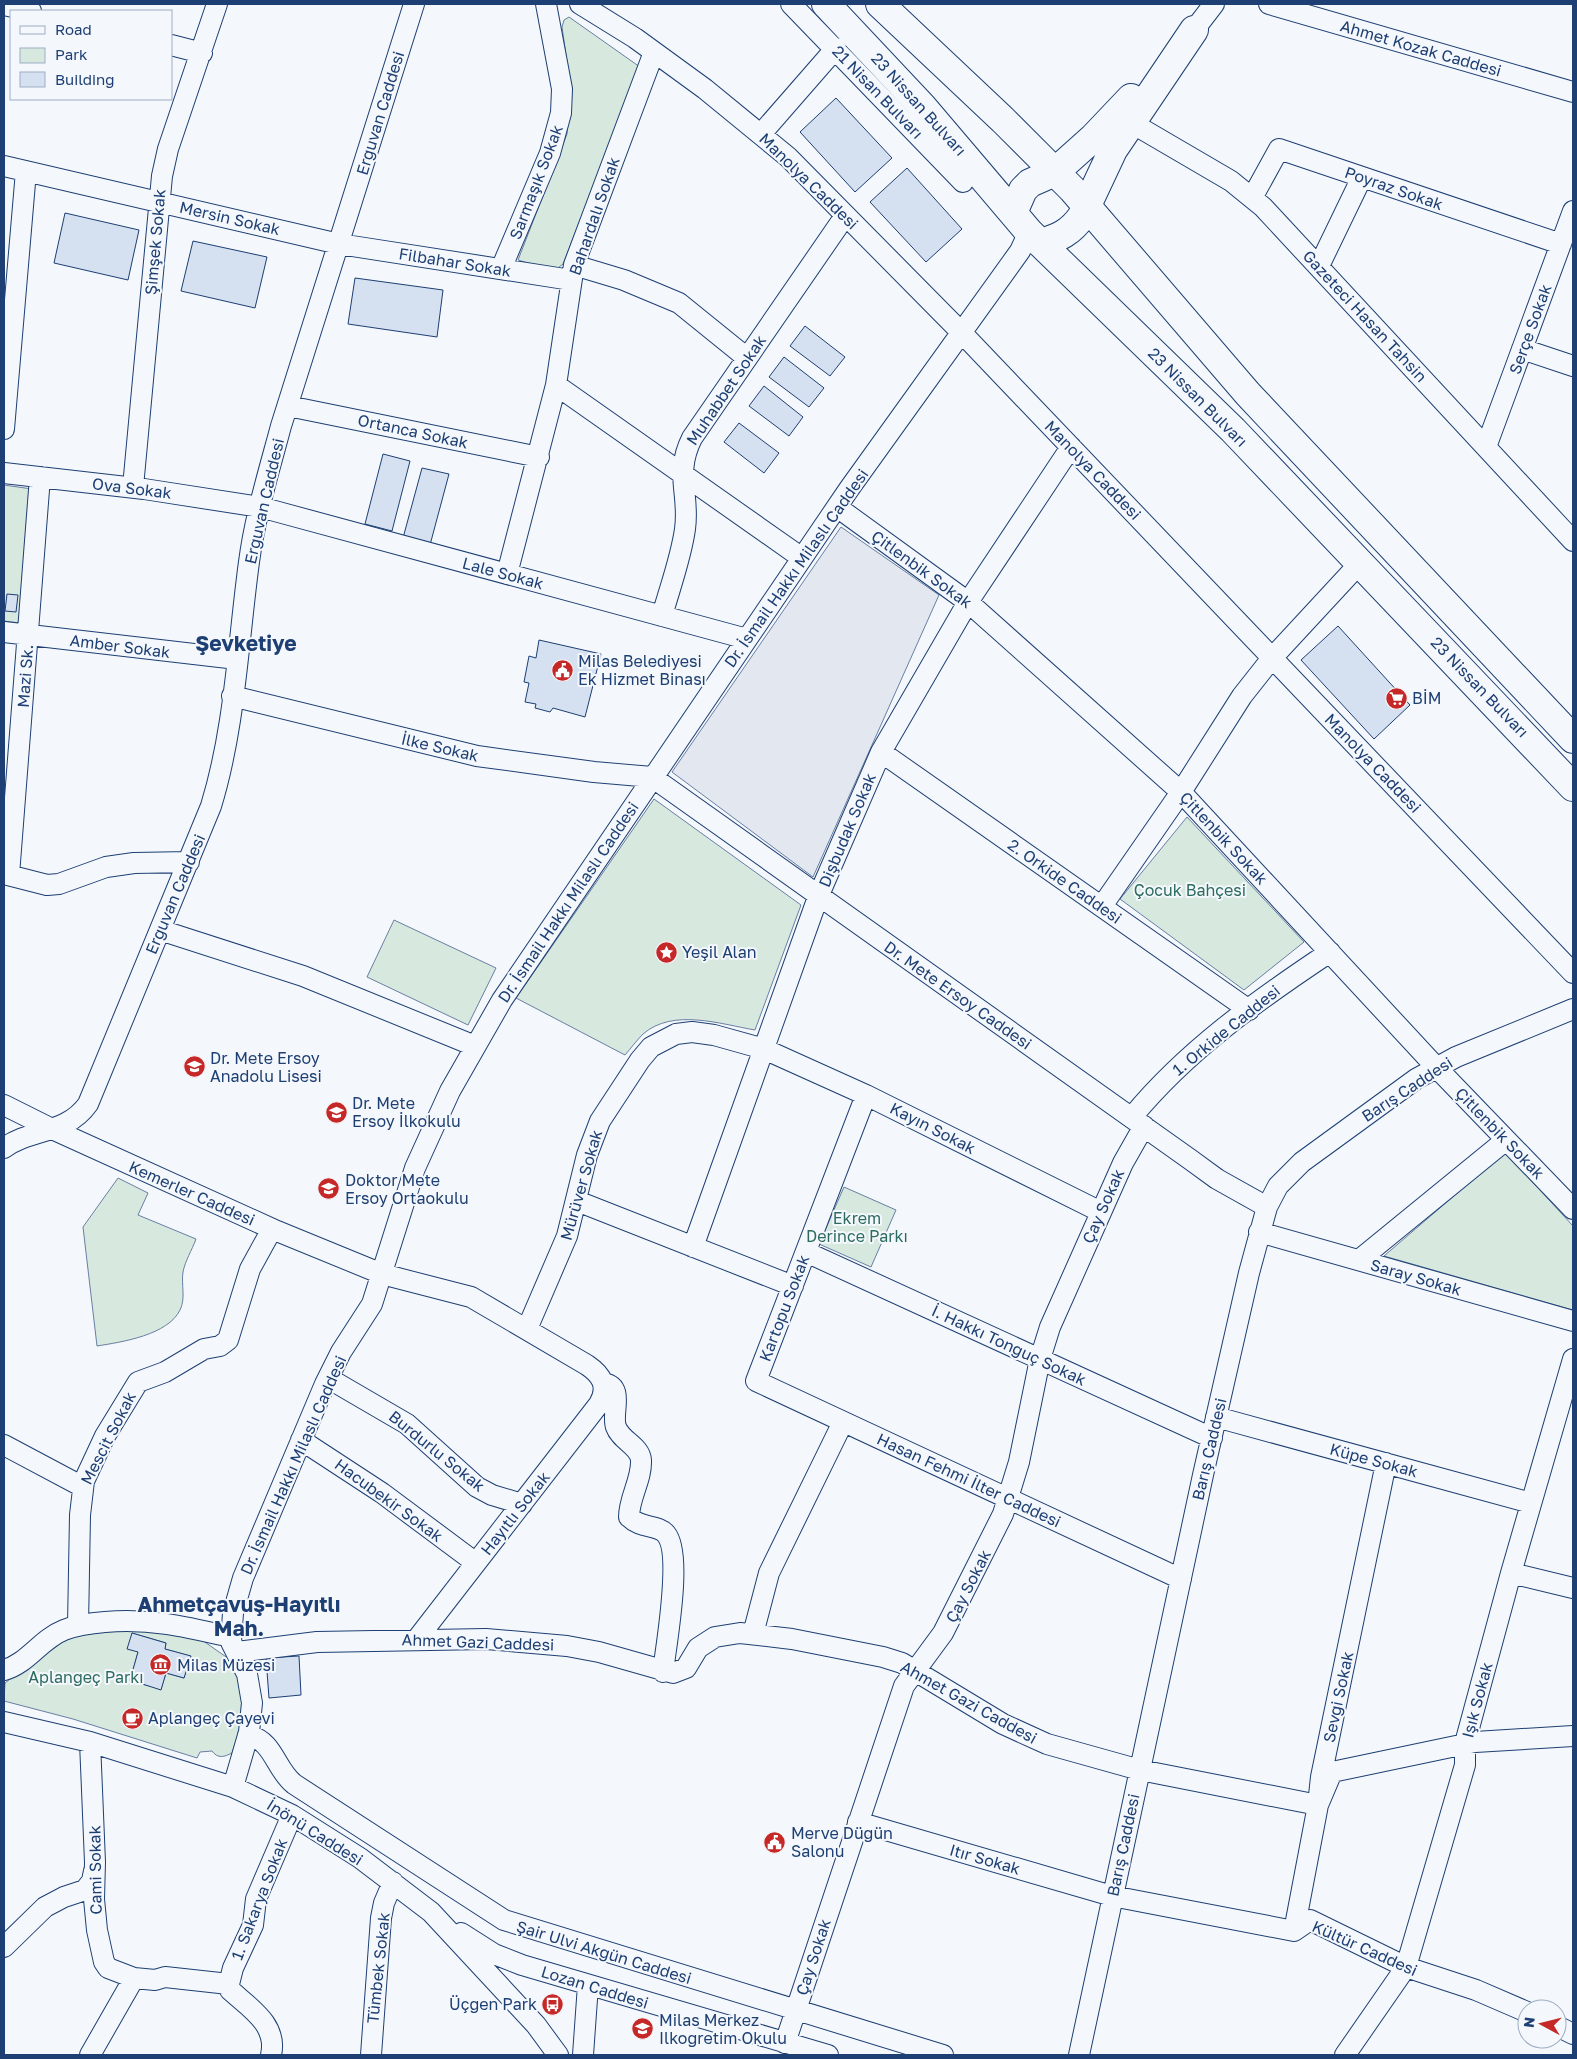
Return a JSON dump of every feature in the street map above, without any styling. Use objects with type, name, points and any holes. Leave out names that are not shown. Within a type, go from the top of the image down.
[{"type":"highway","name":"23 Nissan Bulvarı","points":[[826,4],[922,106],[1027,229],[1197,394],[1573,787]]},
{"type":"highway","points":[[880,4],[1055,172],[1087,206]]},
{"type":"highway","points":[[1194,30],[1130,122],[1106,162],[1087,206],[1076,225],[1060,237],[1027,229],[1023,190],[1030,183],[1055,172],[1111,119],[1194,30]]},
{"type":"highway","name":"23 Nissan Bulvarı","points":[[1087,206],[1242,387],[1573,739]]},
{"type":"street","points":[[4,4],[27,10]]},
{"type":"street","name":"Şimşek Sokak","points":[[133,487],[158,202],[168,149],[217,4]]},
{"type":"street","name":"Erguvan Caddesi","points":[[4,1148],[52,1129],[80,1115],[88,1104],[189,862],[218,782],[232,696],[249,561],[260,507],[288,406],[414,4]]},
{"type":"street","name":"Sarmaşık Sokak","points":[[502,269],[550,153],[562,113],[562,89],[546,4]]},
{"type":"street","name":"Manolya Caddesi","points":[[580,4],[654,52],[761,134],[788,158],[961,332],[1573,973]]},
{"type":"street","name":"21 Nisan Bulvarı","points":[[791,4],[836,48],[964,182]]},
{"type":"street","points":[[1194,30],[1214,4]]},
{"type":"street","name":"Ahmet Kozak Caddesi","points":[[1269,4],[1573,92]]},
{"type":"street","points":[[172,45],[202,53]]},
{"type":"street","points":[[761,134],[836,48]]},
{"type":"street","name":"Bahardalı Sokak","points":[[507,574],[556,385],[573,272],[654,52]]},
{"type":"street","name":"Gazeteci Hasan Tahsin","points":[[1130,122],[1231,181],[1252,198],[1319,266],[1573,542]]},
{"type":"street","name":"Poyraz Sokak","points":[[1252,198],[1279,149],[1561,244]]},
{"type":"street","name":"Mersin Sokak","points":[[4,166],[339,244]]},
{"type":"street","points":[[4,429],[26,171]]},
{"type":"street","points":[[1319,266],[1362,177]]},
{"type":"street","name":"Serçe Sokak","points":[[1486,446],[1573,212]]},
{"type":"street","name":"Muhabbet Sokak","points":[[662,616],[685,528],[682,474],[686,450],[692,438],[845,216]]},
{"type":"street","name":"Dr. İsmail Hakkı Milaslı Caddesi","points":[[234,1645],[233,1612],[242,1578],[328,1378],[341,1352],[372,1304],[415,1168],[446,1100],[475,1046],[502,1000],[802,558],[1020,251],[1027,229]]},
{"type":"street","name":"Filbahar Sokak","points":[[339,244],[502,269],[573,272],[624,280],[679,303],[747,358]]},
{"type":"street","points":[[1522,349],[1573,366]]},
{"type":"street","points":[[556,385],[802,558]]},
{"type":"street","name":"Ortanca Sokak","points":[[288,406],[538,457]]},
{"type":"street","name":"Dişbudak Sokak","points":[[694,1246],[818,897],[881,752],[968,602],[1071,447]]},
{"type":"street","name":"Ova Sokak","points":[[4,473],[133,487],[226,500],[260,507]]},
{"type":"street","name":"Mazi Sk.","points":[[6,875],[40,477]]},
{"type":"street","name":"Lale Sokak","points":[[260,507],[747,639]]},
{"type":"street","name":"Çitlenbik Sokak","points":[[837,507],[968,602],[1181,792],[1436,1067],[1573,1208]]},
{"type":"street","points":[[1102,906],[1181,792],[1233,708],[1272,658],[1360,563]]},
{"type":"street","name":"Amber Sokak","points":[[4,632],[236,660]]},
{"type":"street","name":"İlke Sokak","points":[[232,696],[478,756],[567,769],[652,777]]},
{"type":"street","name":"2. Orkide Caddesi","points":[[881,752],[1250,1010]]},
{"type":"street","name":"Dr. Mete Ersoy Caddesi","points":[[652,777],[818,897],[1138,1121],[1217,1179],[1267,1207]]},
{"type":"street","points":[[6,875],[47,885],[59,884],[106,867],[189,862]]},
{"type":"street","points":[[160,930],[285,969],[475,1046]]},
{"type":"street","name":"1. Orkide Caddesi","points":[[1138,1121],[1162,1082],[1286,981],[1330,952]]},
{"type":"street","name":"Barış Caddesi","points":[[1078,2055],[1216,1417],[1259,1232],[1267,1207],[1278,1186],[1302,1162],[1436,1067],[1573,1008]]},
{"type":"street","name":"Mürüver Sokak","points":[[526,1329],[559,1256],[577,1201],[587,1155],[600,1121],[640,1060],[651,1047],[676,1034],[692,1032],[739,1040],[764,1049]]},
{"type":"street","name":"Kayın Sokak","points":[[764,1049],[866,1095],[1101,1212]]},
{"type":"street","name":"Kartopu Sokak","points":[[756,1381],[866,1095]]},
{"type":"street","name":"Kemerler Caddesi","points":[[4,1105],[52,1129],[272,1229],[382,1274]]},
{"type":"street","name":"Çay Sokak","points":[[785,2043],[904,1686],[952,1618],[995,1532],[1009,1499],[1019,1462],[1040,1359],[1050,1327],[1123,1163],[1138,1121]]},
{"type":"street","points":[[1359,1260],[1506,1140]]},
{"type":"street","points":[[577,1201],[793,1286]]},
{"type":"street","name":"Mescit Sokak","points":[[78,1626],[80,1515],[83,1487],[105,1436],[138,1382],[165,1372],[204,1349],[220,1346],[228,1340],[250,1269],[272,1229]]},
{"type":"street","name":"Saray Sokak","points":[[1259,1232],[1573,1321]]},
{"type":"street","name":"İ. Hakkı Tonguç Sokak","points":[[806,1252],[1212,1438]]},
{"type":"street","points":[[382,1274],[471,1297],[596,1371],[604,1383],[611,1386],[615,1392],[616,1427],[622,1437],[638,1450],[641,1457],[639,1478],[631,1498],[629,1517],[635,1523],[658,1528],[666,1534],[673,1554],[673,1583],[663,1672]]},
{"type":"street","name":"Işık Sokak","points":[[1345,2055],[1406,1967],[1463,1773],[1466,1760],[1465,1743],[1511,1573],[1573,1359]]},
{"type":"street","name":"Burdurlu Sokak","points":[[328,1378],[407,1424],[477,1487],[492,1495],[522,1504]]},
{"type":"street","name":"Hasan Fehmi İlter Caddesi","points":[[756,1381],[1181,1579]]},
{"type":"street","name":"Hayıtlı Sokak","points":[[416,1639],[600,1404],[604,1383]]},
{"type":"street","name":"Küpe Sokak","points":[[1216,1417],[1531,1503]]},
{"type":"street","points":[[753,1634],[769,1573],[843,1422]]},
{"type":"street","name":"Hacubekir Sokak","points":[[301,1440],[382,1493],[476,1564]]},
{"type":"street","points":[[4,1445],[83,1487]]},
{"type":"street","name":"Sevgi Sokak","points":[[1294,1931],[1318,1805],[1321,1777],[1386,1463]]},
{"type":"street","points":[[1511,1573],[1573,1588]]},
{"type":"street","points":[[4,1670],[21,1662],[50,1637],[78,1626],[137,1620],[181,1625],[234,1645],[242,1661],[252,1703],[248,1735],[233,1787]]},
{"type":"street","name":"Ahmet Gazi Caddesi","points":[[234,1645],[416,1639],[486,1639],[567,1646],[599,1652],[663,1672],[673,1673],[686,1668],[698,1648],[715,1637],[728,1634],[753,1634],[792,1639],[883,1656],[915,1669],[1025,1735],[1072,1752],[1140,1770],[1318,1805]]},
{"type":"street","name":"İnönü Caddesi","points":[[4,1722],[90,1742],[233,1787],[292,1815],[393,1882],[431,1912],[536,2025],[558,2055]]},
{"type":"street","name":"Şair Ulvi Akgün Caddesi","points":[[248,1735],[264,1742],[286,1778],[294,1784],[504,1920],[943,2055]]},
{"type":"street","points":[[1318,1805],[1332,1772],[1465,1743],[1573,1736]]},
{"type":"street","name":"Cami Sokak","points":[[90,1742],[95,1916],[104,1962],[113,1971],[134,1978]]},
{"type":"street","name":"1. Sakarya Sokak","points":[[229,1984],[233,1968],[253,1925],[256,1899],[292,1815]]},
{"type":"street","name":"Itır Sokak","points":[[858,1822],[1112,1896]]},
{"type":"street","points":[[4,1947],[44,1907],[64,1897],[85,1890],[92,1881],[94,1871]]},
{"type":"street","name":"Tümbek Sokak","points":[[371,2055],[381,1918],[384,1903],[393,1882]]},
{"type":"street","name":"Kültür Caddesi","points":[[1112,1896],[1294,1931],[1310,1920],[1406,1967],[1476,1990],[1517,2008]]},
{"type":"street","name":"Lozan Caddesi","points":[[431,1912],[494,1954],[522,1965],[828,2055]]},
{"type":"street","points":[[90,2055],[134,1978],[155,1980],[165,1978],[229,1984],[230,1990],[266,2024],[272,2037],[271,2055]]},
{"type":"street","points":[[583,2055],[588,1985]]},
{"type":"green space","points":[[569,17],[640,67],[563,264],[554,271],[518,260],[567,134],[571,90],[562,27],[564,20]]},
{"type":"green space","points":[[4,485],[32,489],[20,623],[4,621]]},
{"type":"green space","name":"Yeşil Alan","points":[[654,799],[801,905],[755,1030],[697,1020],[668,1022],[655,1026],[643,1034],[625,1055],[516,998]]},
{"type":"green space","name":"Çocuk Bahçesi","points":[[1187,817],[1304,942],[1244,990],[1120,899]]},
{"type":"green space","points":[[394,920],[496,968],[468,1025],[367,977]]},
{"type":"green space","points":[[1505,1152],[1573,1226],[1573,1310],[1384,1256]]},
{"type":"green space","points":[[118,1178],[148,1193],[138,1215],[196,1239],[183,1272],[182,1305],[174,1319],[165,1326],[143,1336],[97,1346],[83,1227]]},
{"type":"green space","name":"Ekrem Derince Parkı","points":[[844,1187],[896,1210],[871,1267],[819,1244]]},
{"type":"green space","name":"Aplangeç Parkı","points":[[130,1625],[199,1638],[232,1661],[242,1690],[244,1717],[232,1753],[221,1756],[212,1751],[200,1752],[197,1758],[73,1719],[4,1701],[5,1683],[63,1638]],"holes":[[[132,1633],[166,1643],[165,1649],[190,1656],[184,1678],[166,1673],[161,1689],[130,1681],[138,1652]]]},
{"type":"shaded area","points":[[841,527],[939,595],[813,877],[672,772]]},
{"type":"building","points":[[836,98],[892,158],[855,192],[800,132]]},
{"type":"building","points":[[907,168],[962,229],[926,262],[870,202]]},
{"type":"building","points":[[65,213],[139,230],[128,280],[54,263]]},
{"type":"building","points":[[193,241],[267,257],[255,308],[181,291]]},
{"type":"building","points":[[355,278],[443,290],[437,337],[348,324]]},
{"type":"building","points":[[805,326],[845,357],[830,376],[790,346]]},
{"type":"building","points":[[784,357],[824,388],[809,407],[769,377]]},
{"type":"building","points":[[764,386],[803,417],[789,436],[749,406]]},
{"type":"building","points":[[739,423],[779,453],[764,473],[724,442]]},
{"type":"building","points":[[383,454],[410,461],[392,531],[365,524]]},
{"type":"building","points":[[422,468],[449,474],[430,545],[403,538]]},
{"type":"building","points":[[7,594],[18,595],[16,612],[5,611]]},
{"type":"building","points":[[1338,626],[1410,705],[1374,739],[1301,660]]},
{"type":"building","name":"Milas Belediyesi Ek Hizmet Binası","points":[[539,640],[601,654],[585,717],[553,708],[550,712],[535,708],[536,704],[525,702],[529,683],[524,682],[529,656],[536,658]]},
{"type":"building","name":"Milas Müzesi","points":[[132,1633],[166,1643],[165,1649],[191,1656],[184,1678],[166,1673],[161,1690],[130,1680],[138,1652],[127,1649]]},
{"type":"building","points":[[299,1656],[301,1695],[269,1698],[266,1658]]},
{"type":"place","name":"Milas Belediyesi Ek Hizmet Binası","points":[[562,670]]},
{"type":"place","name":"BİM","points":[[1396,698]]},
{"type":"place","name":"Yeşil Alan","points":[[666,952]]},
{"type":"place","name":"Dr. Mete Ersoy Anadolu Lisesi","points":[[194,1067]]},
{"type":"place","name":"Dr. Mete Ersoy İlkokulu","points":[[336,1112]]},
{"type":"place","name":"Doktor Mete Ersoy Ortaokulu","points":[[329,1189]]},
{"type":"place","name":"Milas Müzesi","points":[[161,1665]]},
{"type":"place","name":"Aplangeç Çayevi","points":[[132,1718]]},
{"type":"place","name":"Merve Düğün Salonu","points":[[775,1842]]},
{"type":"place","name":"Üçgen Park","points":[[553,2004]]},
{"type":"place","name":"Milas Merkez Ilkogretim Okulu","points":[[643,2029]]},
{"type":"district","name":"Şevketiye","points":[[246,644]]},
{"type":"district","name":"Ahmetçavuş-Hayıtlı Mah.","points":[[239,1617]]}]
